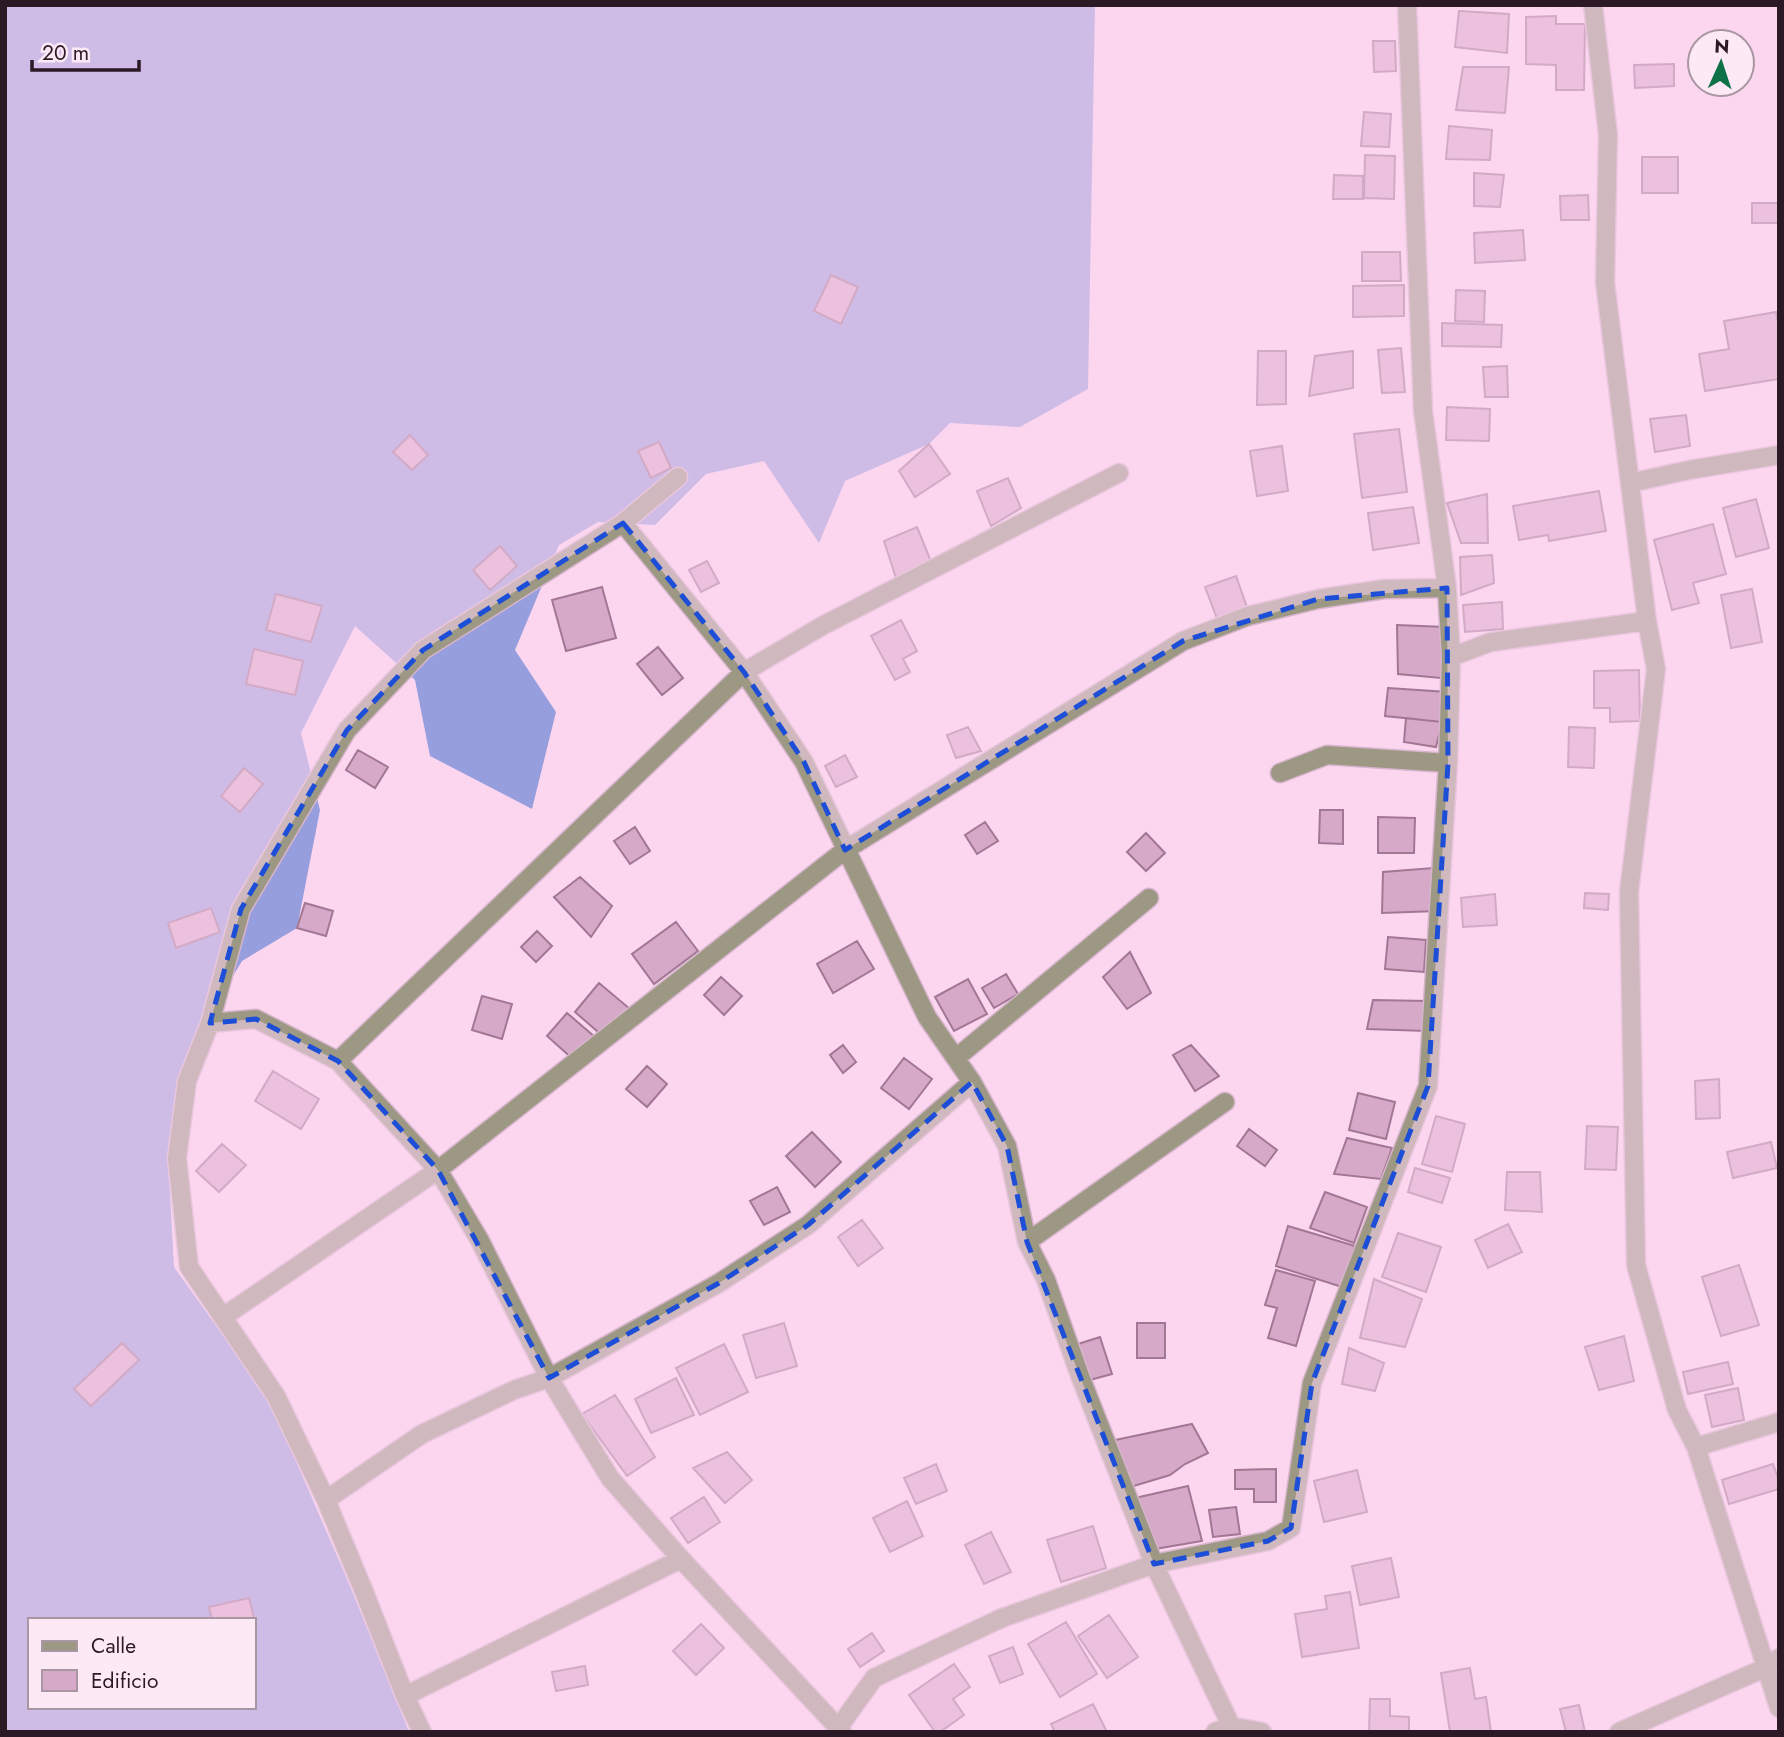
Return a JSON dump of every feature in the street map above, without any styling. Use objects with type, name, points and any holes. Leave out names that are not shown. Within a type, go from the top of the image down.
[{"type":"street","points":[[210,1023],[256,1019],[338,1060],[438,1170],[479,1239],[550,1378],[610,1478],[681,1559],[840,1730],[874,1678],[1002,1618],[1154,1564],[1268,1541],[1291,1528],[1312,1383],[1428,1086],[1448,764],[1451,657],[1447,588],[1423,411],[1407,5]]},
{"type":"street","points":[[1593,5],[1608,135],[1605,282],[1647,621],[1656,669],[1629,892],[1636,1265],[1677,1410],[1696,1447],[1773,1662],[1779,1708]]},
{"type":"street","points":[[1630,483],[1779,455]]},
{"type":"street","points":[[338,1060],[744,672],[822,625],[1119,473]]},
{"type":"street","points":[[422,1732],[326,1500],[276,1396],[189,1267],[177,1158],[187,1081],[210,1023],[241,909],[347,730],[423,650],[623,523],[678,477]]},
{"type":"street","points":[[623,523],[744,672],[804,762],[927,1017],[972,1082],[1007,1146],[1027,1242],[1046,1280],[1080,1376],[1154,1564],[1227,1730],[1262,1732]]},
{"type":"street","points":[[223,1317],[438,1170],[845,850],[1183,641],[1248,616],[1318,599],[1384,589],[1447,588]]},
{"type":"street","points":[[1451,657],[1491,642],[1647,621]]},
{"type":"street","points":[[1280,773],[1327,755],[1448,764]]},
{"type":"street","points":[[956,1058],[1149,898]]},
{"type":"street","points":[[326,1500],[422,1434],[514,1390],[550,1378],[719,1283],[808,1225],[972,1082]]},
{"type":"street","points":[[1027,1242],[1225,1102]]},
{"type":"street","points":[[1696,1447],[1779,1422]]},
{"type":"street","points":[[405,1696],[681,1559]]},
{"type":"street","points":[[1619,1732],[1773,1662]]},
{"type":"highlighted area","points":[[623,523],[744,672],[804,762],[845,850],[1183,641],[1318,599],[1447,588],[1448,763],[1428,1086],[1312,1383],[1291,1528],[1268,1541],[1154,1564],[1027,1242],[1007,1146],[972,1082],[808,1225],[719,1283],[549,1378],[438,1170],[338,1061],[256,1019],[210,1023],[241,909],[347,730],[423,650]]},
{"type":"shaded area","points":[[5,5],[1095,5],[1088,389],[1020,427],[950,423],[929,444],[845,481],[819,543],[764,461],[706,474],[655,525],[598,522],[559,545],[515,650],[556,712],[532,809],[430,756],[415,680],[355,626],[301,733],[320,810],[297,928],[242,961],[204,1024],[183,1082],[168,1157],[174,1267],[270,1401],[350,1586],[409,1732],[5,1732]]},
{"type":"building","points":[[1459,11],[1509,14],[1507,53],[1455,47]]},
{"type":"building","points":[[1556,16],[1556,24],[1585,24],[1584,90],[1556,90],[1556,65],[1526,64],[1526,17]]},
{"type":"building","points":[[1373,41],[1395,41],[1396,71],[1374,72]]},
{"type":"building","points":[[1674,64],[1674,86],[1635,88],[1634,65]]},
{"type":"building","points":[[1463,67],[1509,67],[1505,113],[1456,110]]},
{"type":"building","points":[[1364,112],[1391,114],[1389,147],[1361,146]]},
{"type":"building","points":[[1449,126],[1492,130],[1490,160],[1446,159]]},
{"type":"building","points":[[1365,155],[1395,156],[1394,199],[1364,198]]},
{"type":"building","points":[[1642,157],[1678,157],[1678,193],[1642,193]]},
{"type":"building","points":[[1474,173],[1504,175],[1500,207],[1474,206]]},
{"type":"building","points":[[1334,175],[1363,176],[1363,199],[1333,199]]},
{"type":"building","points":[[1588,195],[1589,220],[1561,220],[1560,196]]},
{"type":"building","points":[[1752,203],[1779,203],[1779,223],[1752,223]]},
{"type":"building","points":[[1523,230],[1525,260],[1475,263],[1474,233]]},
{"type":"building","points":[[1362,252],[1400,252],[1401,281],[1362,281]]},
{"type":"building","points":[[831,275],[858,287],[841,324],[814,311]]},
{"type":"building","points":[[1404,285],[1404,316],[1353,317],[1353,286]]},
{"type":"building","points":[[1456,290],[1485,291],[1484,322],[1455,321]]},
{"type":"building","points":[[1776,312],[1779,327],[1779,379],[1705,391],[1699,354],[1729,349],[1724,321]]},
{"type":"building","points":[[1442,323],[1502,325],[1501,347],[1442,346]]},
{"type":"building","points":[[1401,348],[1405,392],[1382,393],[1378,350]]},
{"type":"building","points":[[1258,351],[1286,351],[1286,404],[1257,405]]},
{"type":"building","points":[[1353,351],[1353,388],[1309,396],[1315,356]]},
{"type":"building","points":[[1507,366],[1508,397],[1485,397],[1483,367]]},
{"type":"building","points":[[1447,407],[1490,409],[1489,441],[1446,440]]},
{"type":"building","points":[[1686,415],[1690,446],[1655,452],[1650,419]]},
{"type":"building","points":[[1399,429],[1407,492],[1362,498],[1354,434]]},
{"type":"building","points":[[410,435],[428,455],[412,470],[393,452]]},
{"type":"building","points":[[659,442],[671,468],[651,478],[638,451]]},
{"type":"building","points":[[929,444],[950,474],[915,497],[899,471]]},
{"type":"building","points":[[1282,446],[1288,491],[1257,496],[1250,451]]},
{"type":"building","points":[[1008,478],[1021,508],[991,526],[977,491]]},
{"type":"building","points":[[1599,491],[1606,531],[1549,541],[1548,535],[1519,540],[1513,506]]},
{"type":"building","points":[[1487,494],[1488,543],[1461,543],[1447,503]]},
{"type":"building","points":[[1756,499],[1769,548],[1736,557],[1723,508]]},
{"type":"building","points":[[1413,507],[1419,543],[1373,550],[1368,513]]},
{"type":"building","points":[[1713,524],[1726,574],[1693,583],[1699,603],[1672,610],[1654,540]]},
{"type":"building","points":[[917,527],[932,564],[896,578],[884,541]]},
{"type":"building","points":[[500,546],[517,566],[490,590],[473,570]]},
{"type":"building","points":[[1492,555],[1494,583],[1461,595],[1460,557]]},
{"type":"building","points":[[707,561],[719,583],[701,592],[689,570]]},
{"type":"building","points":[[1236,576],[1248,610],[1218,621],[1205,587]]},
{"type":"building","points":[[602,587],[616,638],[566,651],[552,600]]},
{"type":"building","points":[[1752,589],[1762,642],[1731,648],[1721,595]]},
{"type":"building","points":[[276,594],[322,606],[311,642],[266,630]]},
{"type":"building","points":[[1502,602],[1503,629],[1465,632],[1463,605]]},
{"type":"building","points":[[901,620],[917,651],[903,659],[910,672],[895,680],[871,636]]},
{"type":"building","points":[[1397,625],[1445,627],[1441,678],[1398,674]]},
{"type":"building","points":[[658,647],[683,678],[662,695],[637,664]]},
{"type":"building","points":[[254,649],[303,661],[295,695],[246,684]]},
{"type":"building","points":[[1639,670],[1640,721],[1610,722],[1610,708],[1594,708],[1594,671]]},
{"type":"building","points":[[1388,688],[1447,692],[1442,722],[1385,716]]},
{"type":"building","points":[[1406,718],[1442,722],[1436,747],[1404,742]]},
{"type":"building","points":[[968,727],[981,751],[956,758],[947,735]]},
{"type":"building","points":[[1569,727],[1595,728],[1594,768],[1568,767]]},
{"type":"building","points":[[358,750],[388,767],[375,788],[346,770]]},
{"type":"building","points":[[845,755],[857,777],[836,787],[825,766]]},
{"type":"building","points":[[244,768],[263,784],[240,812],[221,796]]},
{"type":"building","points":[[1320,810],[1343,810],[1343,844],[1319,843]]},
{"type":"building","points":[[1378,817],[1415,818],[1414,853],[1378,853]]},
{"type":"building","points":[[985,822],[998,841],[977,854],[965,835]]},
{"type":"building","points":[[635,827],[650,851],[630,864],[614,841]]},
{"type":"building","points":[[1146,833],[1165,853],[1146,871],[1127,852]]},
{"type":"building","points":[[1433,868],[1437,911],[1382,913],[1383,872]]},
{"type":"building","points":[[580,877],[612,906],[591,937],[554,897]]},
{"type":"building","points":[[1585,893],[1609,894],[1608,910],[1584,908]]},
{"type":"building","points":[[1495,894],[1497,925],[1463,927],[1461,898]]},
{"type":"building","points":[[305,903],[333,911],[326,936],[297,928]]},
{"type":"building","points":[[211,908],[220,932],[176,948],[168,923]]},
{"type":"building","points":[[676,922],[698,951],[654,984],[632,954]]},
{"type":"building","points":[[537,931],[552,946],[536,962],[521,947]]},
{"type":"building","points":[[1388,937],[1426,940],[1424,972],[1385,969]]},
{"type":"building","points":[[857,941],[874,969],[833,993],[817,964]]},
{"type":"building","points":[[1130,952],[1151,993],[1127,1009],[1103,977]]},
{"type":"building","points":[[1006,974],[1018,994],[994,1008],[982,988]]},
{"type":"building","points":[[721,977],[742,996],[724,1015],[704,995]]},
{"type":"building","points":[[968,979],[987,1014],[954,1031],[935,997]]},
{"type":"building","points":[[599,983],[630,1009],[605,1038],[575,1012]]},
{"type":"building","points":[[482,996],[512,1004],[502,1039],[472,1030]]},
{"type":"building","points":[[1373,1000],[1427,1001],[1426,1031],[1367,1029]]},
{"type":"building","points":[[567,1013],[595,1037],[574,1060],[547,1036]]},
{"type":"building","points":[[843,1045],[856,1062],[843,1073],[830,1055]]},
{"type":"building","points":[[1191,1045],[1219,1076],[1195,1091],[1173,1055]]},
{"type":"building","points":[[904,1058],[932,1079],[909,1109],[881,1088]]},
{"type":"building","points":[[647,1066],[667,1084],[647,1107],[626,1089]]},
{"type":"building","points":[[273,1071],[319,1099],[301,1129],[255,1101]]},
{"type":"building","points":[[1719,1079],[1720,1118],[1696,1119],[1695,1081]]},
{"type":"building","points":[[1358,1093],[1395,1102],[1386,1139],[1349,1130]]},
{"type":"building","points":[[1436,1116],[1465,1124],[1452,1172],[1422,1164]]},
{"type":"building","points":[[1587,1126],[1618,1127],[1616,1170],[1585,1169]]},
{"type":"building","points":[[1249,1129],[1277,1150],[1265,1166],[1237,1146]]},
{"type":"building","points":[[812,1132],[841,1162],[815,1187],[786,1156]]},
{"type":"building","points":[[1347,1138],[1392,1148],[1381,1179],[1334,1174]]},
{"type":"building","points":[[1771,1142],[1777,1168],[1733,1178],[1727,1152]]},
{"type":"building","points":[[222,1144],[246,1165],[219,1192],[196,1171]]},
{"type":"building","points":[[1415,1168],[1450,1178],[1442,1203],[1408,1192]]},
{"type":"building","points":[[1507,1172],[1540,1172],[1542,1212],[1505,1210]]},
{"type":"building","points":[[777,1187],[790,1212],[764,1225],[750,1201]]},
{"type":"building","points":[[1325,1192],[1367,1207],[1354,1243],[1310,1228]]},
{"type":"building","points":[[862,1220],[883,1248],[858,1266],[838,1237]]},
{"type":"building","points":[[1508,1224],[1522,1252],[1488,1268],[1475,1240]]},
{"type":"building","points":[[1288,1226],[1355,1246],[1342,1287],[1276,1266]]},
{"type":"building","points":[[1398,1233],[1441,1247],[1426,1292],[1382,1277]]},
{"type":"building","points":[[1739,1265],[1759,1325],[1721,1336],[1702,1277]]},
{"type":"building","points":[[1276,1270],[1315,1281],[1296,1346],[1268,1338],[1277,1308],[1265,1305]]},
{"type":"building","points":[[1374,1279],[1422,1299],[1405,1347],[1360,1338]]},
{"type":"building","points":[[784,1323],[797,1366],[756,1378],[743,1335]]},
{"type":"building","points":[[1137,1323],[1165,1323],[1165,1358],[1137,1358]]},
{"type":"building","points":[[1624,1336],[1634,1381],[1599,1390],[1585,1347]]},
{"type":"building","points":[[1100,1337],[1112,1374],[1086,1381],[1075,1345]]},
{"type":"building","points":[[122,1343],[139,1360],[91,1406],[74,1389]]},
{"type":"building","points":[[724,1344],[748,1392],[700,1415],[676,1368]]},
{"type":"building","points":[[1349,1348],[1384,1363],[1375,1391],[1342,1384]]},
{"type":"building","points":[[1728,1362],[1733,1384],[1688,1394],[1683,1372]]},
{"type":"building","points":[[676,1378],[694,1415],[651,1433],[635,1399]]},
{"type":"building","points":[[1738,1388],[1744,1420],[1712,1427],[1705,1395]]},
{"type":"building","points":[[615,1395],[655,1457],[627,1476],[582,1414]]},
{"type":"building","points":[[1192,1424],[1208,1453],[1170,1475],[1127,1488],[1115,1440]]},
{"type":"building","points":[[727,1452],[752,1480],[725,1503],[693,1468]]},
{"type":"building","points":[[936,1464],[947,1491],[916,1504],[904,1478]]},
{"type":"building","points":[[1773,1464],[1779,1489],[1729,1504],[1722,1480]]},
{"type":"building","points":[[1276,1469],[1276,1502],[1254,1502],[1254,1489],[1235,1489],[1235,1470]]},
{"type":"building","points":[[1357,1470],[1367,1512],[1324,1522],[1314,1481]]},
{"type":"building","points":[[1188,1486],[1202,1541],[1149,1550],[1135,1498]]},
{"type":"building","points":[[704,1497],[720,1522],[688,1543],[671,1518]]},
{"type":"building","points":[[907,1501],[923,1536],[890,1552],[873,1518]]},
{"type":"building","points":[[1236,1507],[1240,1534],[1213,1537],[1209,1510]]},
{"type":"building","points":[[1093,1526],[1106,1568],[1061,1582],[1047,1540]]},
{"type":"building","points":[[991,1532],[1011,1572],[984,1584],[965,1545]]},
{"type":"building","points":[[1391,1558],[1399,1597],[1360,1605],[1352,1566]]},
{"type":"building","points":[[1350,1592],[1359,1648],[1302,1657],[1295,1614],[1327,1609],[1325,1596]]},
{"type":"building","points":[[249,1598],[254,1618],[212,1618],[209,1607]]},
{"type":"building","points":[[1109,1615],[1138,1657],[1107,1678],[1078,1636]]},
{"type":"building","points":[[1066,1622],[1097,1674],[1060,1697],[1028,1644]]},
{"type":"building","points":[[701,1624],[724,1648],[696,1675],[673,1651]]},
{"type":"building","points":[[872,1633],[884,1651],[860,1667],[848,1649]]},
{"type":"building","points":[[1013,1647],[1023,1674],[1000,1683],[989,1656]]},
{"type":"building","points":[[954,1664],[970,1687],[953,1699],[964,1715],[940,1732],[935,1732],[909,1695]]},
{"type":"building","points":[[585,1666],[588,1685],[556,1691],[552,1672]]},
{"type":"building","points":[[1470,1668],[1475,1699],[1486,1697],[1491,1732],[1450,1732],[1441,1673]]},
{"type":"building","points":[[1370,1699],[1390,1699],[1390,1716],[1409,1717],[1409,1732],[1369,1732]]},
{"type":"building","points":[[1093,1704],[1107,1732],[1055,1732],[1051,1724]]},
{"type":"building","points":[[1579,1705],[1585,1732],[1566,1732],[1560,1709]]}]
